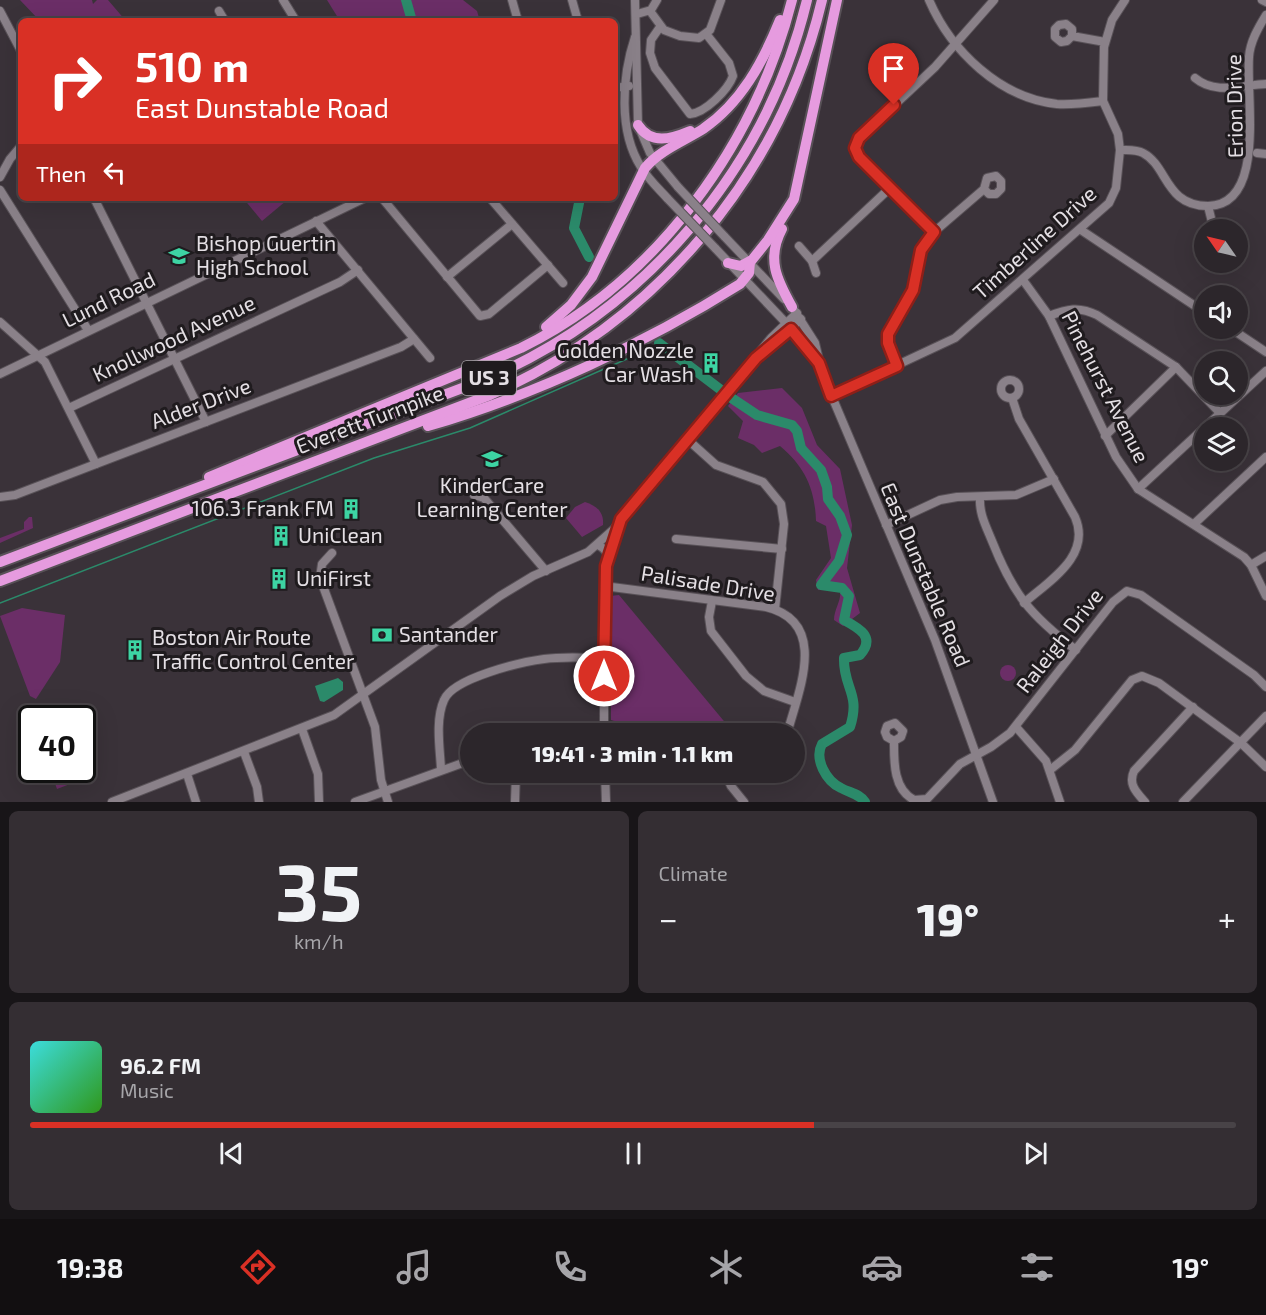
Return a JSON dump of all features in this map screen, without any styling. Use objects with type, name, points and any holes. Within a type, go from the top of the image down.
[{"type":"highway","points":[[484,364],[538,334],[577,297],[602,261],[643,171],[654,159],[706,126],[728,107],[757,68],[790,0]]},
{"type":"highway","points":[[5,561],[484,364],[542,337],[595,301],[638,265],[679,220],[718,169],[750,114],[774,58],[790,0]]},
{"type":"highway","name":"Everett Turnpike","points":[[5,561],[481,381],[534,356],[584,325],[660,262],[693,225],[729,178],[772,100],[791,54],[807,0]]},
{"type":"highway","name":"Everett Turnpike","points":[[0,581],[472,402],[526,378],[586,343],[648,294],[709,229],[759,156],[798,76],[822,0]]},
{"type":"highway","points":[[797,313],[777,279],[773,258],[777,240],[790,215],[794,199],[837,0]]},
{"type":"highway","points":[[638,124],[652,137],[668,138],[701,126],[728,107]]},
{"type":"highway","points":[[728,263],[739,266],[750,262],[774,231],[794,199]]},
{"type":"highway","points":[[353,447],[455,418],[521,394],[653,333],[744,280],[749,273],[750,262]]},
{"type":"street","points":[[283,0],[294,18]]},
{"type":"street","points":[[512,0],[517,18]]},
{"type":"street","points":[[572,0],[577,18]]},
{"type":"street","name":"East Dunstable Road","points":[[635,0],[638,124],[654,159],[797,313],[817,346],[819,363],[831,396],[935,640],[993,802]]},
{"type":"street","points":[[637,14],[650,11],[657,0]]},
{"type":"street","points":[[650,11],[660,27],[688,38],[707,34],[721,0]]},
{"type":"street","points":[[929,0],[957,43],[983,72],[1014,92],[1058,104],[1103,101]]},
{"type":"street","points":[[934,232],[859,157],[855,148],[857,141],[930,72],[994,0]]},
{"type":"street","name":"Timberline Drive","points":[[831,396],[950,341],[1081,230],[1112,199],[1116,188],[1120,150],[1118,134],[1103,101],[1105,42],[1112,20],[1125,0]]},
{"type":"street","points":[[0,10],[3,25],[18,47]]},
{"type":"street","points":[[219,11],[223,18]]},
{"type":"street","name":"Erion Drive","points":[[1208,206],[1230,200],[1249,181],[1257,153],[1250,51],[1266,15]]},
{"type":"street","points":[[660,27],[651,38],[652,61],[658,73],[690,114],[699,112],[723,92],[733,76],[729,63],[707,34]]},
{"type":"street","name":"East Dunstable Road","points":[[637,33],[626,91],[627,134],[643,171],[788,326],[819,363]]},
{"type":"street","points":[[1072,36],[1105,42]]},
{"type":"street","points":[[1195,78],[1211,88],[1266,84]]},
{"type":"street","points":[[618,89],[626,91]]},
{"type":"street","points":[[618,94],[637,89]]},
{"type":"street","points":[[0,177],[18,150]]},
{"type":"street","points":[[1120,150],[1145,154],[1179,196],[1208,206],[1211,219]]},
{"type":"street","points":[[1257,153],[1266,154]]},
{"type":"street","points":[[813,261],[890,188]]},
{"type":"street","points":[[897,366],[888,343],[888,334],[913,290],[921,250],[934,232],[984,189]]},
{"type":"street","points":[[0,190],[88,330]]},
{"type":"street","points":[[95,201],[206,422]]},
{"type":"street","name":"Lund Road","points":[[0,374],[316,221],[350,201]]},
{"type":"street","points":[[384,201],[475,312],[485,316],[548,265]]},
{"type":"street","points":[[493,201],[563,283]]},
{"type":"street","points":[[316,221],[430,358]]},
{"type":"street","points":[[447,277],[512,224]]},
{"type":"street","points":[[1081,230],[1194,305]]},
{"type":"street","points":[[799,246],[813,261],[816,273]]},
{"type":"street","name":"Knollwood Avenue","points":[[69,408],[340,282],[358,270]]},
{"type":"street","name":"Pinehurst Avenue","points":[[1023,280],[1048,316],[1105,436],[1138,489],[1194,524],[1251,565],[1266,596]]},
{"type":"street","points":[[1048,316],[1067,309],[1090,312],[1176,367],[1220,412]]},
{"type":"street","points":[[112,802],[129,799],[334,715],[485,607],[546,571],[598,545],[764,349],[775,344],[797,313]]},
{"type":"street","points":[[0,322],[45,362],[96,464]]},
{"type":"street","name":"Alder Drive","points":[[0,497],[15,495],[401,347],[414,339]]},
{"type":"street","points":[[1246,339],[1266,352]]},
{"type":"street","points":[[1105,436],[1176,367]]},
{"type":"street","points":[[1138,489],[1266,371]]},
{"type":"street","points":[[1012,398],[1019,419],[1078,524],[1079,545],[1064,568],[1024,603]]},
{"type":"street","points":[[687,439],[716,465],[758,479],[772,492],[784,514],[775,609]]},
{"type":"street","points":[[1194,524],[1266,457]]},
{"type":"street","points":[[886,525],[940,500],[957,497],[1016,495],[1054,478]]},
{"type":"street","points":[[474,495],[484,498],[546,571]]},
{"type":"street","points":[[980,497],[980,512],[1012,587],[1041,622],[1076,650]]},
{"type":"street","points":[[604,723],[604,586],[607,563],[621,519]]},
{"type":"street","points":[[676,539],[782,549]]},
{"type":"street","points":[[598,545],[607,563]]},
{"type":"street","points":[[332,553],[322,564],[320,578],[364,694],[377,736],[387,802]]},
{"type":"street","points":[[1251,565],[1266,556]]},
{"type":"street","name":"Palisade Drive","points":[[604,586],[775,609],[792,621],[804,638],[805,661],[790,723]]},
{"type":"street","name":"Raleigh Drive","points":[[894,741],[895,765],[900,785],[906,796],[918,801],[931,796],[960,764],[998,743],[1016,726],[1116,598],[1124,592],[1135,591],[1254,675],[1266,687]]},
{"type":"street","points":[[712,601],[709,617],[711,630],[746,676],[765,691],[795,702]]},
{"type":"street","points":[[441,769],[442,707],[445,697],[454,687],[477,677],[537,660],[604,658]]},
{"type":"street","points":[[1050,770],[1070,756],[1127,685],[1136,678],[1147,677],[1155,680],[1241,743],[1266,767]]},
{"type":"street","points":[[1145,802],[1133,789],[1131,776],[1193,708]]},
{"type":"street","points":[[1183,802],[1266,716]]},
{"type":"street","points":[[1016,726],[1042,754],[1050,770],[1060,802]]},
{"type":"street","points":[[302,729],[318,774],[319,802]]},
{"type":"street","points":[[244,752],[259,802]]},
{"type":"street","points":[[355,802],[460,763]]},
{"type":"street","points":[[187,774],[196,802]]},
{"type":"street","points":[[515,802],[516,783]]},
{"type":"street","points":[[605,783],[606,802]]},
{"type":"street","points":[[730,783],[744,802]]},
{"type":"shaded area","points":[[20,0],[92,0],[93,4],[97,0],[108,0],[123,18],[37,18]]},
{"type":"shaded area","points":[[327,0],[463,0],[477,11],[479,18],[338,18]]},
{"type":"shaded area","points":[[245,201],[286,201],[262,221]]},
{"type":"shaded area","points":[[782,388],[802,408],[817,445],[840,469],[852,525],[847,568],[860,613],[843,626],[834,620],[840,590],[818,590],[816,580],[831,558],[826,526],[816,521],[811,489],[807,479],[796,462],[780,446],[762,453],[754,445],[738,438],[743,421],[728,406],[738,393]]},
{"type":"shaded area","points":[[585,502],[599,510],[603,525],[582,537],[566,518],[575,507]]},
{"type":"shaded area","points":[[32,517],[33,528],[0,543],[0,538],[24,529],[24,522]]},
{"type":"shaded area","points":[[619,595],[726,723],[621,723],[611,720],[610,596]]},
{"type":"shaded area","points":[[22,608],[65,615],[60,662],[36,699],[30,696],[0,616]]},
{"type":"shaded area","points":[[1008,665],[1014,667],[1016,673],[1014,679],[1008,681],[1002,679],[1000,673],[1002,667]]},
{"type":"shaded area","points":[[338,678],[343,682],[343,690],[324,702],[320,701],[315,686]]},
{"type":"shaded area","points":[[55,783],[73,783],[57,789]]},
{"type":"waterway","points":[[406,0],[411,18]]},
{"type":"waterway","points":[[579,201],[574,228],[589,257]]},
{"type":"waterway","points":[[659,343],[721,390]]},
{"type":"waterway","points":[[0,603],[374,458],[470,428],[645,351],[661,347]]},
{"type":"waterway","points":[[730,397],[757,415],[792,425],[797,431],[801,448],[821,470],[827,487],[828,499],[840,516],[847,535],[839,561],[821,585],[842,588],[849,596],[844,620],[864,634],[866,643],[860,655],[844,658],[844,668],[854,706],[850,727],[822,744],[819,756],[826,775],[836,785],[865,802]]},
{"type":"place","name":"Bishop Guertin High School","points":[[179,256]]},
{"type":"place","name":"Golden Nozzle Car Wash","points":[[711,363]]},
{"type":"place","name":"KinderCare Learning Center","points":[[492,459]]},
{"type":"place","name":"106.3 Frank FM","points":[[351,509]]},
{"type":"place","name":"UniClean","points":[[281,536]]},
{"type":"place","name":"UniFirst","points":[[279,579]]},
{"type":"place","name":"Santander","points":[[382,635]]},
{"type":"place","name":"Boston Air Route Traffic Control Center","points":[[135,650]]},
{"type":"route","points":[[604,676],[606,566],[621,519],[764,349],[775,344],[791,329],[810,355],[819,363],[831,396],[897,366],[888,343],[888,334],[913,290],[918,278],[921,250],[934,232],[855,151],[859,138],[894,105]]}]
